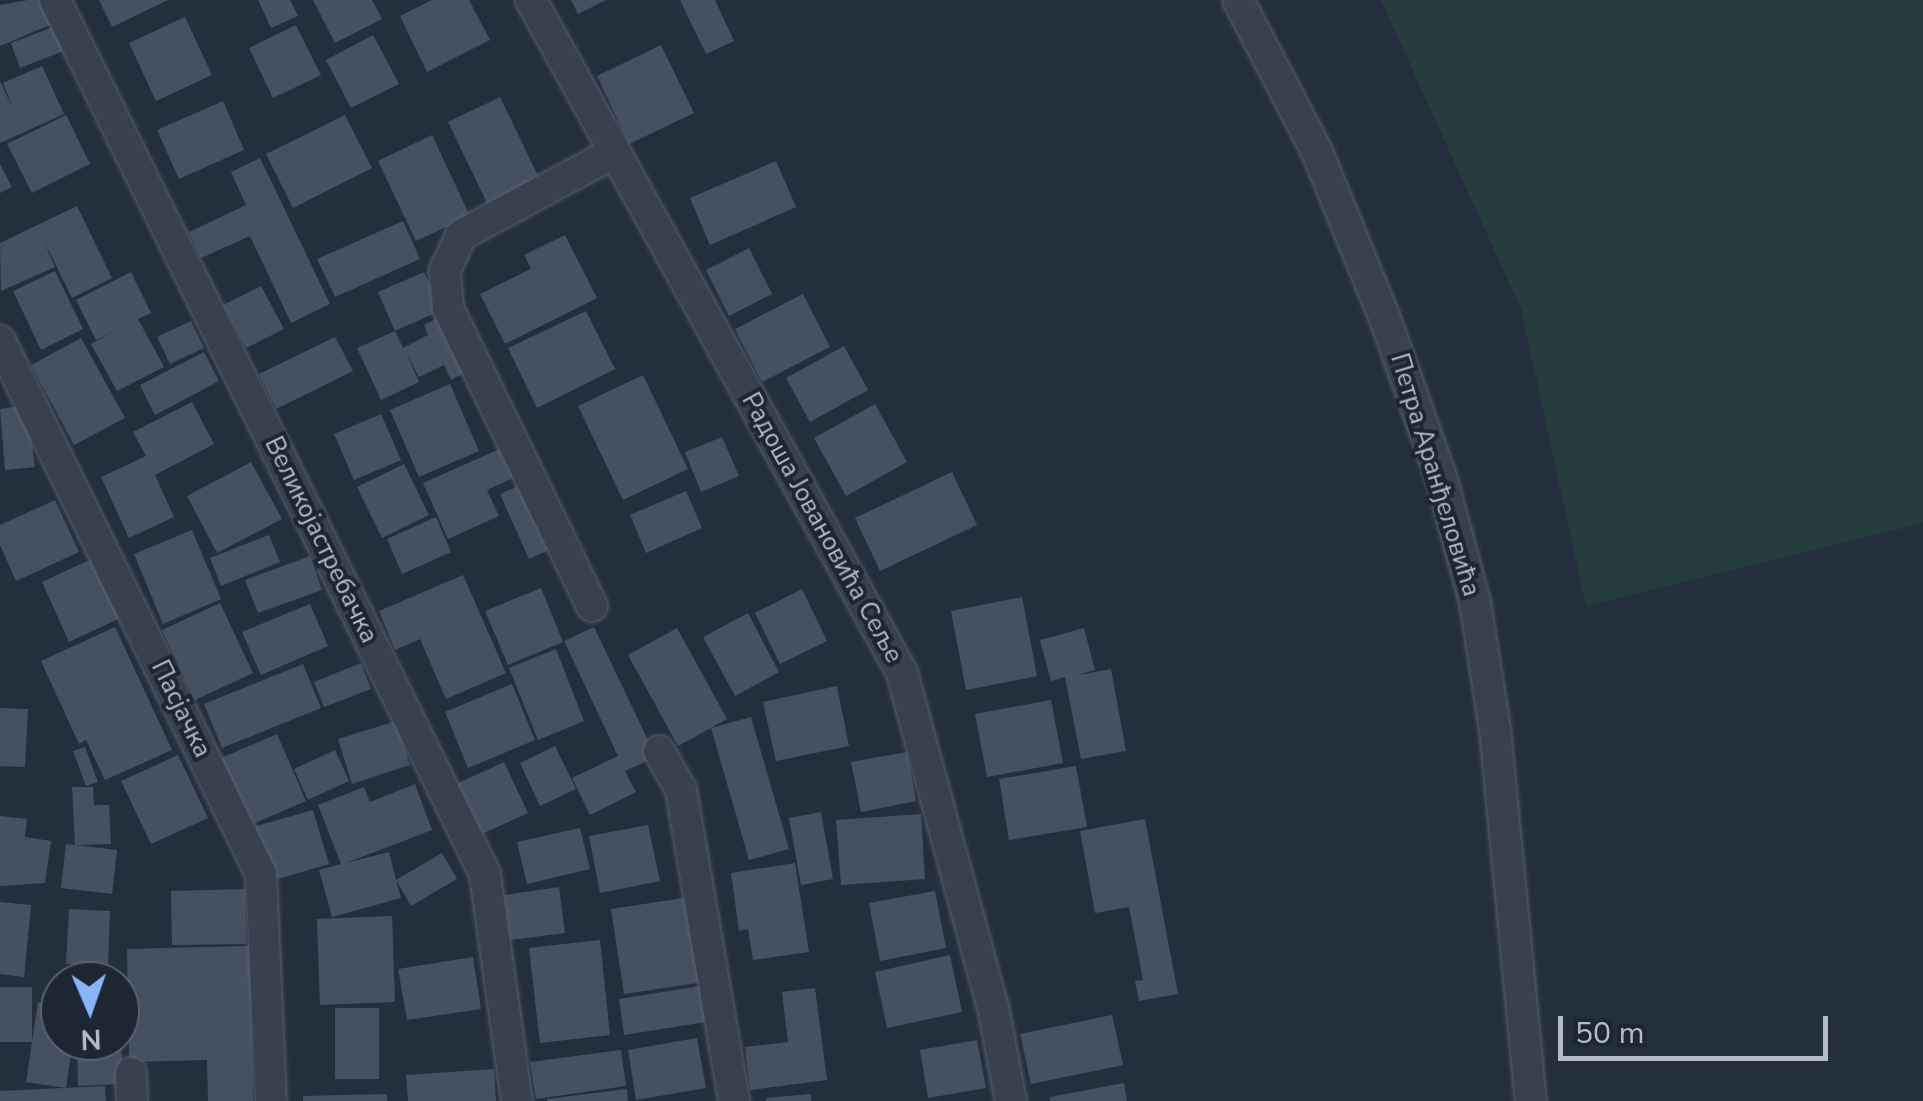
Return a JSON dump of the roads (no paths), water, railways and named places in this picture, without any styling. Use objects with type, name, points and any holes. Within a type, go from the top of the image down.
[{"type":"street","name":"Великојастребачка","points":[[55,0],[486,874],[517,1101]]},
{"type":"street","name":"Радоша Јовановића Сеље","points":[[530,0],[902,674],[978,950],[1011,1101]]},
{"type":"street","name":"Петра Аранђеловића","points":[[1238,0],[1318,152],[1384,316],[1465,566],[1495,729],[1531,1101]]},
{"type":"street","points":[[592,606],[448,308],[446,270],[461,236],[614,154]]},
{"type":"street","name":"Пасјачка","points":[[4,359],[261,874],[271,1101]]},
{"type":"street","points":[[659,751],[681,790],[734,1101]]}]
